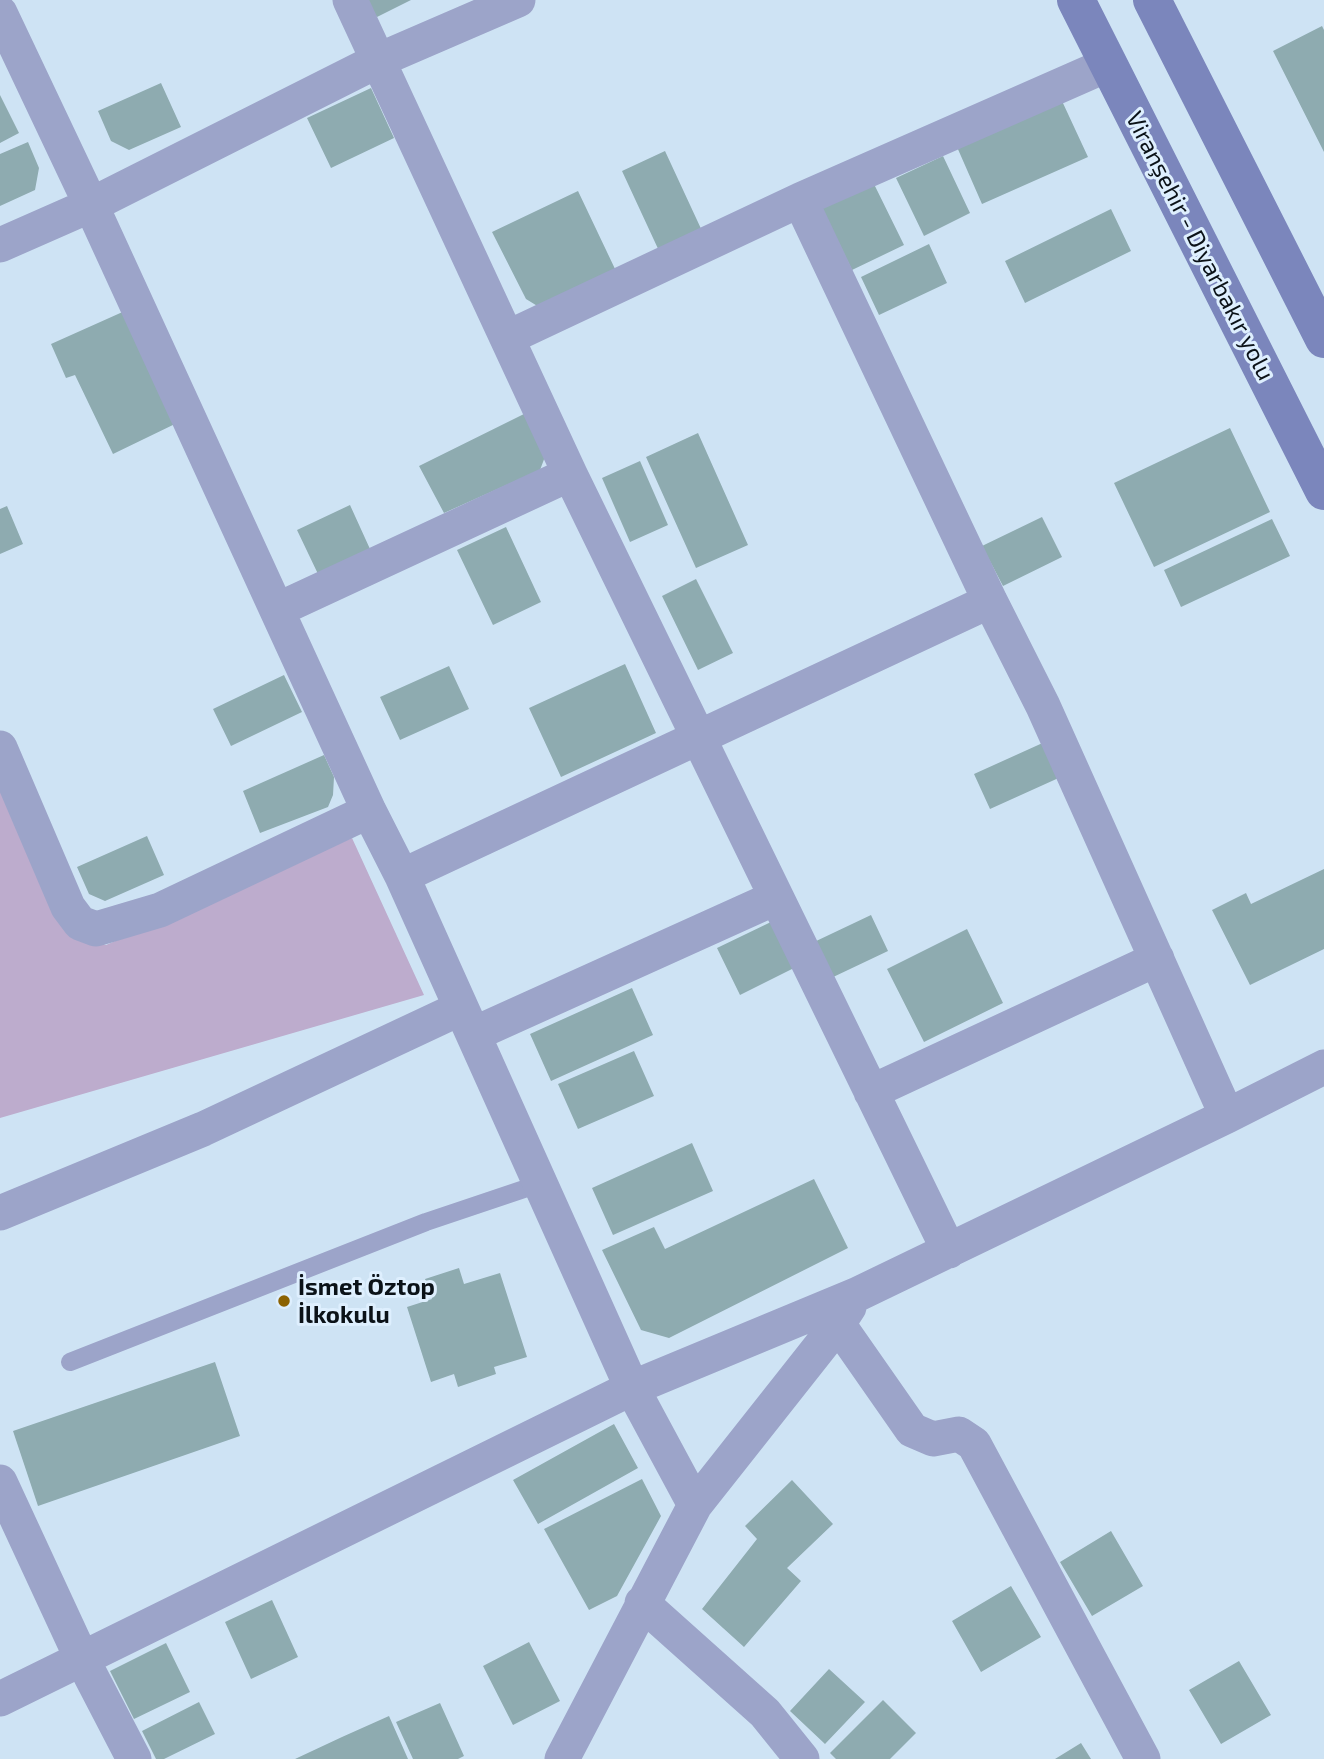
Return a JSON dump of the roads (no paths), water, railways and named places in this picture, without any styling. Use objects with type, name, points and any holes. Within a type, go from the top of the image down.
[{"type":"main road","name":"Viranşehir - Diyarbakır yolu","points":[[1076,0],[1324,491]]},
{"type":"main road","points":[[1152,0],[1324,339]]},
{"type":"street","points":[[350,0],[509,337],[570,474],[948,1251]]},
{"type":"street","points":[[0,245],[91,205],[379,60],[518,0]]},
{"type":"street","points":[[0,13],[369,811],[402,876],[632,1388],[695,1505]]},
{"type":"street","points":[[509,337],[800,200],[1109,64]]},
{"type":"street","points":[[800,200],[990,601],[1043,706],[1227,1116]]},
{"type":"street","points":[[277,610],[570,474]]},
{"type":"street","points":[[402,876],[990,601]]},
{"type":"street","points":[[0,748],[68,908],[80,923],[96,929],[160,910],[369,811]]},
{"type":"street","points":[[0,1213],[775,898]]},
{"type":"street","points":[[871,1092],[1157,959]]},
{"type":"street","points":[[0,1699],[632,1388],[856,1296],[1324,1067]]},
{"type":"street","points":[[557,1756],[695,1505],[838,1324],[856,1296]]},
{"type":"street","points":[[838,1324],[912,1430],[933,1439],[959,1434],[974,1444],[1143,1759]]},
{"type":"street","points":[[0,1482],[81,1657],[134,1759]]},
{"type":"street","points":[[642,1603],[765,1713],[802,1759]]},
{"type":"lane","points":[[70,1362],[426,1222],[539,1184]]},
{"type":"place","name":"İsmet Öztop İlkokulu","points":[[284,1301]]}]
